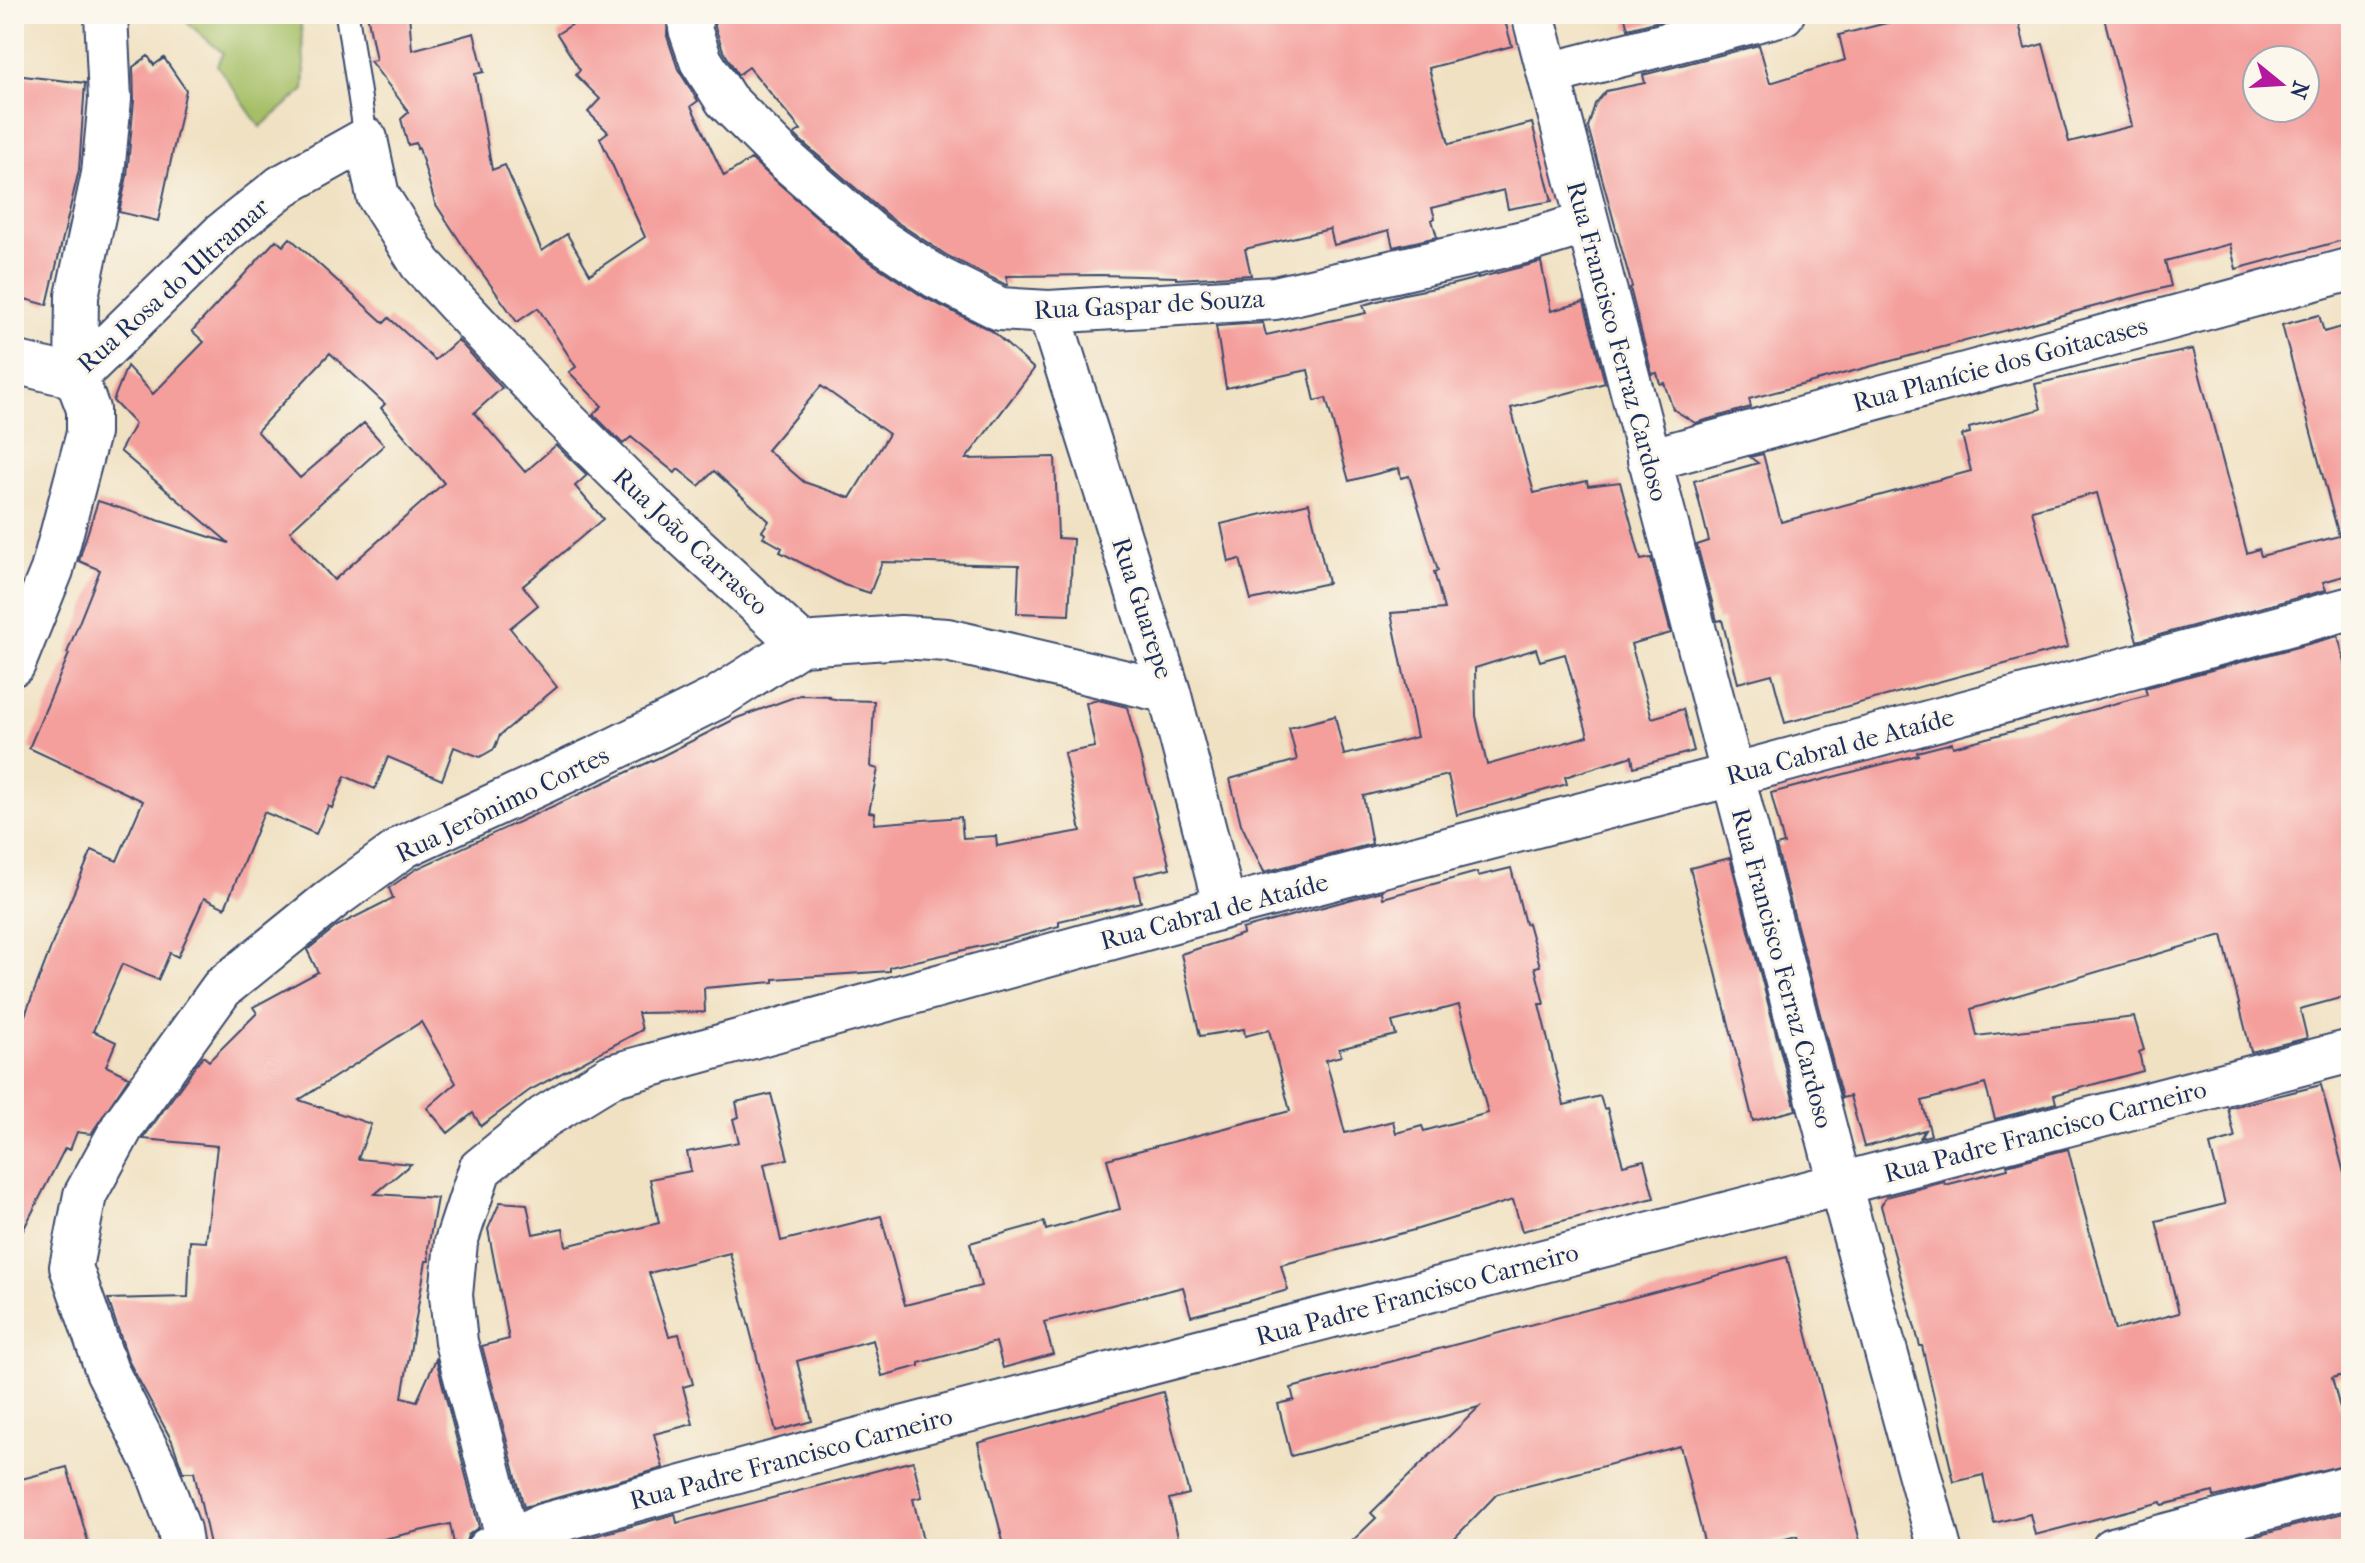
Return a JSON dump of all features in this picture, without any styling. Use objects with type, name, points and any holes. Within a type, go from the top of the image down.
[{"type":"street","points":[[14,664],[52,570],[88,433],[88,409],[76,377],[77,296],[103,174],[109,114],[106,14]]},
{"type":"street","name":"Rua Gaspar de Souza","points":[[692,14],[690,29],[701,61],[726,100],[784,158],[874,236],[936,277],[1000,309],[1049,312],[1275,298],[1528,241],[1587,223]]},
{"type":"street","name":"Rua Francisco Ferraz Cardoso","points":[[1533,14],[1840,1184],[1940,1549]]},
{"type":"street","points":[[1549,74],[1783,14]]},
{"type":"street","name":"Rua Rosa do Ultramar","points":[[14,362],[76,377],[222,234],[282,186],[366,139]]},
{"type":"street","name":"Rua João Carrasco","points":[[366,139],[378,196],[421,264],[564,419],[653,507],[801,644]]},
{"type":"street","name":"Rua Planície dos Goitacases","points":[[1649,460],[2351,269]]},
{"type":"street","name":"Rua Guarepe","points":[[1049,312],[1169,692],[1225,907]]},
{"type":"street","name":"Rua Cabral de Ataíde","points":[[502,1545],[456,1342],[451,1295],[456,1242],[480,1169],[544,1117],[611,1076],[1225,907],[1732,775],[2351,608]]},
{"type":"street","points":[[801,644],[901,637],[947,640],[1169,692]]},
{"type":"street","name":"Rua Jerônimo Cortes","points":[[182,1549],[179,1530],[155,1465],[107,1371],[71,1267],[85,1195],[124,1124],[222,988],[332,899],[405,846],[598,757],[704,704],[801,644]]},
{"type":"street","name":"Rua Padre Francisco Carneiro","points":[[502,1545],[543,1525],[852,1441],[2351,1051]]},
{"type":"street","points":[[2113,1549],[2351,1486]]},
{"type":"lane","points":[[347,14],[366,139]]},
{"type":"green space","points":[[177,14],[300,14],[304,90],[260,127],[217,65],[223,53]]},
{"type":"building","points":[[367,14],[409,14],[412,50],[474,33],[484,72],[475,74],[492,170],[505,165],[542,251],[567,234],[590,274],[645,237],[600,138],[608,132],[588,112],[600,99],[576,75],[580,70],[557,34],[589,14],[668,14],[667,36],[678,69],[698,101],[691,106],[724,176],[751,159],[861,256],[925,298],[992,331],[1034,369],[966,459],[1055,457],[1058,538],[1073,539],[1069,615],[1017,613],[1019,565],[882,562],[870,593],[844,585],[780,552],[782,548],[763,537],[765,534],[762,531],[769,521],[714,471],[699,486],[678,469],[675,473],[631,437],[623,444],[593,414],[602,406],[569,372],[576,367],[538,308],[517,322],[435,203],[419,148],[416,143],[408,145],[401,119],[409,112],[370,61],[376,60]],"holes":[[[821,386],[889,434],[850,498],[804,482],[767,450]]]},
{"type":"building","points":[[715,14],[1503,14],[1512,46],[1429,68],[1449,144],[1532,123],[1552,201],[1508,209],[1504,190],[1432,208],[1437,237],[1393,247],[1389,230],[1334,245],[1330,229],[1245,249],[1251,275],[1176,279],[1101,275],[1006,276],[1006,285],[948,256],[889,217],[800,140],[794,134],[801,130],[749,67],[738,75],[723,50],[715,27]]},
{"type":"building","points":[[1624,14],[1686,14],[1628,29]]},
{"type":"building","points":[[1922,14],[2017,14],[2025,49],[2043,44],[2069,142],[2132,126],[2103,14],[2351,14],[2351,238],[2236,269],[2230,244],[2165,261],[2171,286],[1749,399],[1751,407],[1695,423],[1673,409],[1664,383],[1660,384],[1657,373],[1652,374],[1632,287],[1588,127],[1595,104],[1606,91],[1645,83],[1643,75],[1759,45],[1770,83],[1845,60],[1839,35]]},
{"type":"building","points":[[148,56],[154,65],[164,58],[186,90],[158,221],[119,212],[127,176],[134,101],[133,67]]},
{"type":"building","points":[[14,75],[85,83],[79,170],[47,305],[14,296],[14,233],[24,187],[14,185]]},
{"type":"building","points":[[290,238],[384,323],[389,318],[435,360],[458,340],[502,388],[474,413],[525,472],[556,445],[587,475],[575,486],[603,519],[523,586],[538,605],[510,628],[557,687],[500,735],[494,749],[480,757],[454,747],[442,780],[388,757],[375,789],[345,776],[332,808],[328,806],[316,834],[264,812],[225,908],[204,898],[178,957],[170,953],[158,980],[122,964],[93,1031],[116,1042],[106,1066],[129,1077],[91,1134],[77,1132],[70,1150],[65,1148],[14,1248],[14,1044],[92,850],[117,861],[143,801],[29,748],[100,570],[79,561],[82,550],[98,501],[229,543],[120,451],[135,424],[113,401],[127,366],[153,394],[204,342],[192,331],[276,240],[283,246]],"holes":[[[330,353],[385,404],[381,408],[444,483],[334,580],[290,531],[384,445],[364,423],[300,478],[257,431]]]},
{"type":"building","points":[[1541,262],[1551,311],[1584,302],[1605,383],[1511,408],[1534,493],[1587,481],[1588,486],[1620,482],[1641,560],[1651,558],[1671,633],[1631,644],[1652,718],[1683,709],[1694,751],[1634,767],[1632,756],[1565,777],[1567,784],[1457,815],[1448,775],[1363,796],[1372,844],[1264,872],[1241,824],[1230,779],[1297,760],[1289,728],[1335,716],[1344,755],[1417,737],[1391,613],[1444,609],[1434,572],[1438,571],[1409,476],[1401,478],[1399,468],[1349,481],[1326,398],[1315,401],[1308,370],[1226,388],[1216,326],[1263,323],[1266,335],[1366,313],[1363,305]],"holes":[[[1536,649],[1540,661],[1565,654],[1588,736],[1487,765],[1476,716],[1475,668]]]},
{"type":"building","points":[[2319,315],[2324,332],[2351,324],[2351,574],[2323,582],[2326,590],[2137,641],[2097,493],[2032,510],[2068,647],[1785,723],[1772,674],[1738,683],[1722,620],[1717,621],[1697,545],[1709,541],[1694,481],[1758,463],[1750,457],[1763,454],[1781,522],[1971,471],[1962,435],[1970,433],[1969,428],[2041,409],[2035,384],[2193,349],[2247,553],[2259,549],[2261,556],[2339,536],[2282,325]]},
{"type":"building","points":[[1309,503],[1328,583],[1251,600],[1240,559],[1229,562],[1221,524]]},
{"type":"building","points":[[2338,636],[2351,685],[2351,995],[2300,1009],[2307,1038],[2251,1052],[2222,935],[1971,1009],[1977,1036],[2134,1017],[2144,1050],[2139,1052],[2143,1071],[2054,1095],[2056,1103],[1995,1119],[1985,1084],[1922,1101],[1931,1135],[1920,1138],[1925,1130],[1864,1147],[1850,1096],[1842,1098],[1776,846],[1784,844],[1771,793],[1918,755],[1917,752],[1952,743],[1953,747],[2147,695],[2145,688]]},
{"type":"building","points":[[800,695],[874,701],[871,767],[878,769],[869,812],[875,813],[874,824],[961,817],[963,838],[996,836],[997,846],[1081,831],[1064,753],[1095,747],[1086,703],[1098,700],[1127,707],[1170,868],[1135,876],[1141,902],[1059,921],[1059,926],[1003,941],[890,967],[890,971],[774,979],[774,982],[704,988],[705,1012],[638,1013],[642,1030],[530,1090],[481,1126],[473,1113],[448,1133],[427,1108],[456,1083],[421,1022],[299,1100],[371,1124],[358,1159],[411,1164],[375,1194],[437,1198],[428,1248],[429,1261],[426,1261],[402,1397],[417,1401],[436,1359],[479,1527],[468,1535],[464,1549],[455,1549],[450,1524],[340,1549],[211,1549],[194,1472],[183,1472],[172,1441],[129,1362],[108,1299],[188,1297],[190,1241],[206,1242],[217,1146],[144,1137],[203,1056],[209,1061],[257,1013],[253,1007],[318,972],[307,950],[337,926],[393,898],[389,888],[416,869],[658,758],[737,718]]},
{"type":"building","points":[[1730,858],[1796,1110],[1753,1121],[1690,868]]},
{"type":"building","points":[[1511,868],[1525,924],[1528,923],[1540,966],[1535,967],[1544,1004],[1539,1004],[1564,1105],[1600,1096],[1604,1109],[1607,1108],[1623,1165],[1644,1160],[1654,1198],[1522,1231],[1513,1200],[1281,1265],[1288,1290],[1245,1302],[1191,1316],[1183,1287],[1044,1322],[1053,1354],[1003,1368],[996,1342],[882,1376],[873,1340],[797,1361],[812,1421],[776,1431],[730,1253],[649,1273],[669,1336],[679,1334],[693,1384],[683,1387],[693,1424],[654,1434],[663,1468],[524,1507],[482,1346],[509,1339],[488,1229],[500,1202],[527,1204],[533,1234],[563,1228],[566,1246],[659,1223],[650,1179],[691,1171],[687,1152],[739,1142],[733,1119],[739,1117],[736,1102],[771,1094],[788,1159],[764,1164],[781,1241],[881,1216],[905,1305],[981,1286],[970,1243],[1044,1222],[1046,1230],[1120,1209],[1107,1159],[1290,1111],[1269,1030],[1245,1036],[1244,1029],[1200,1036],[1181,954],[1243,934],[1242,929],[1382,891],[1383,898],[1477,872],[1478,876]],"holes":[[[1459,1005],[1488,1113],[1424,1131],[1422,1126],[1396,1133],[1393,1121],[1345,1133],[1326,1060],[1341,1056],[1339,1049],[1396,1035],[1392,1022]]]},
{"type":"building","points":[[2321,1085],[2351,1200],[2351,1373],[2332,1378],[2351,1450],[2351,1463],[2214,1497],[2213,1492],[2162,1505],[2161,1502],[2035,1535],[2030,1514],[1994,1523],[1983,1475],[1954,1482],[1922,1346],[1881,1206],[1886,1197],[2008,1169],[2007,1165],[2068,1149],[2115,1330],[2179,1313],[2156,1221],[2225,1204],[2210,1145],[2235,1138],[2228,1108]]},
{"type":"building","points":[[1787,1257],[1862,1549],[1801,1549],[1797,1536],[1746,1549],[1706,1549],[1680,1446],[1497,1494],[1444,1549],[1344,1549],[1376,1518],[1371,1513],[1479,1407],[1291,1456],[1278,1404],[1294,1400],[1291,1388]]},
{"type":"building","points":[[1163,1392],[1189,1494],[1169,1499],[1181,1549],[1005,1549],[978,1443]]},
{"type":"building","points":[[913,1461],[922,1497],[913,1499],[925,1549],[548,1549],[675,1514],[677,1523]]},
{"type":"building","points":[[67,1467],[90,1549],[18,1549],[14,1534],[14,1481]]},
{"type":"building","points":[[2351,1511],[2351,1549],[2228,1549],[2226,1544]]}]
